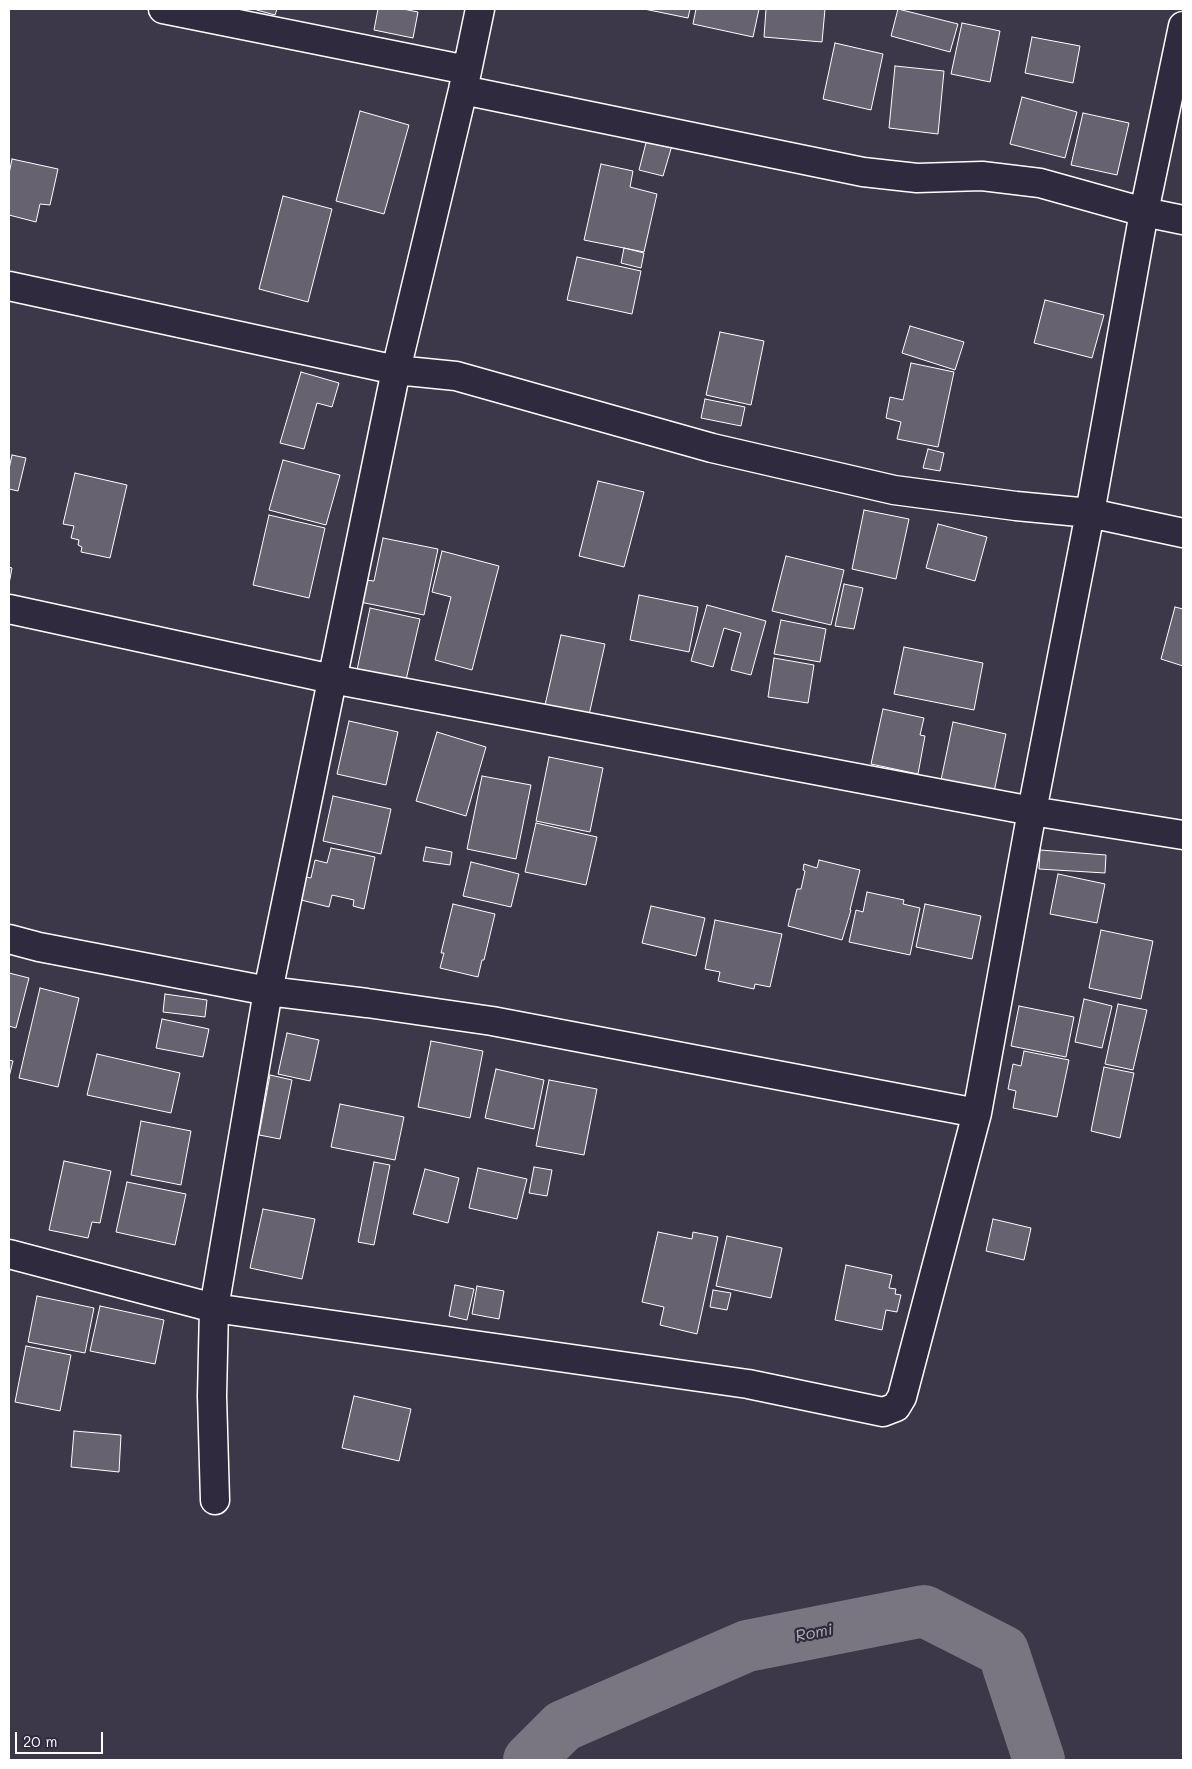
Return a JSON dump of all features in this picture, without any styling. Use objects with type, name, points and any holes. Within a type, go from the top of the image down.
[{"type":"street","points":[[163,9],[863,172],[917,178],[982,176],[1040,183],[1144,212],[1183,220]]},
{"type":"street","points":[[215,1500],[212,1396],[214,1308],[268,991],[396,370],[480,9]]},
{"type":"street","points":[[9,1254],[214,1308],[748,1384],[883,1412],[896,1407],[902,1397],[977,1113],[1032,811],[1090,513],[1144,212],[1183,26]]},
{"type":"street","points":[[9,286],[396,370],[456,376],[712,448],[894,490],[1016,506],[1090,513],[1183,533]]},
{"type":"street","points":[[9,609],[332,679],[1032,811],[1183,835]]},
{"type":"street","points":[[9,939],[268,991],[492,1021],[977,1113]]},
{"type":"building","points":[[253,9],[277,9],[275,15]]},
{"type":"building","points":[[378,9],[403,9],[418,12],[413,38],[374,30]]},
{"type":"building","points":[[644,9],[690,9],[688,18]]},
{"type":"building","points":[[696,9],[759,9],[753,37],[693,24]]},
{"type":"building","points":[[766,9],[825,9],[822,42],[764,37]]},
{"type":"building","points":[[898,9],[958,24],[950,52],[891,36]]},
{"type":"building","points":[[962,23],[1000,31],[990,82],[951,74]]},
{"type":"building","points":[[1032,37],[1080,46],[1073,83],[1025,73]]},
{"type":"building","points":[[835,43],[883,54],[871,110],[823,99]]},
{"type":"building","points":[[895,66],[944,71],[938,134],[889,128]]},
{"type":"building","points":[[1022,97],[1077,112],[1065,158],[1010,144]]},
{"type":"building","points":[[360,111],[409,125],[384,214],[336,201]]},
{"type":"building","points":[[1083,113],[1129,123],[1117,175],[1071,165]]},
{"type":"building","points":[[648,135],[673,142],[663,176],[639,170]]},
{"type":"building","points":[[12,159],[58,169],[50,205],[40,204],[36,222],[9,215],[9,174]]},
{"type":"building","points":[[601,164],[633,171],[630,187],[657,194],[644,252],[584,240]]},
{"type":"building","points":[[283,196],[332,209],[308,302],[259,289]]},
{"type":"building","points":[[624,248],[644,253],[641,268],[621,263]]},
{"type":"building","points":[[577,257],[641,271],[632,314],[567,300]]},
{"type":"building","points":[[1045,300],[1104,315],[1092,358],[1034,343]]},
{"type":"building","points":[[910,326],[964,342],[955,370],[902,353]]},
{"type":"building","points":[[720,332],[764,341],[751,405],[706,395]]},
{"type":"building","points":[[911,363],[954,372],[938,447],[897,439],[901,422],[886,418],[890,397],[903,400]]},
{"type":"building","points":[[301,372],[339,383],[332,407],[317,403],[304,449],[280,443]]},
{"type":"building","points":[[705,399],[745,407],[741,426],[701,418]]},
{"type":"building","points":[[928,449],[944,453],[940,471],[923,468]]},
{"type":"building","points":[[12,455],[26,458],[18,491],[9,489],[9,469]]},
{"type":"building","points":[[283,460],[340,475],[326,525],[269,510]]},
{"type":"building","points":[[75,473],[127,485],[110,558],[81,552],[82,547],[78,545],[79,540],[71,538],[74,526],[63,524]]},
{"type":"building","points":[[598,481],[644,492],[624,567],[579,556]]},
{"type":"building","points":[[864,510],[909,519],[896,579],[852,569]]},
{"type":"building","points":[[269,515],[325,528],[309,598],[253,585]]},
{"type":"building","points":[[938,524],[987,537],[975,581],[926,568]]},
{"type":"building","points":[[383,538],[438,549],[424,615],[360,602],[365,580],[374,581]]},
{"type":"building","points":[[442,551],[499,566],[472,670],[435,660],[451,597],[432,592]]},
{"type":"building","points":[[786,556],[844,570],[831,625],[772,611]]},
{"type":"building","points":[[9,567],[12,568],[9,584]]},
{"type":"building","points":[[844,584],[863,588],[854,629],[835,626]]},
{"type":"building","points":[[639,595],[698,607],[689,652],[630,640]]},
{"type":"building","points":[[707,605],[766,621],[751,675],[731,670],[741,633],[724,628],[713,667],[691,661]]},
{"type":"building","points":[[1175,607],[1183,609],[1183,666],[1161,659]]},
{"type":"building","points":[[370,608],[420,619],[406,680],[357,670]]},
{"type":"building","points":[[781,620],[826,629],[820,662],[774,654]]},
{"type":"building","points":[[561,635],[605,644],[589,715],[545,705]]},
{"type":"building","points":[[904,647],[983,663],[974,710],[894,694]]},
{"type":"building","points":[[774,658],[814,665],[808,703],[768,697]]},
{"type":"building","points":[[883,709],[924,718],[920,735],[925,736],[918,774],[871,764]]},
{"type":"building","points":[[349,721],[398,732],[386,785],[337,774]]},
{"type":"building","points":[[953,722],[1006,734],[993,797],[940,785]]},
{"type":"building","points":[[437,732],[486,747],[466,816],[416,801]]},
{"type":"building","points":[[549,757],[603,768],[590,832],[536,821]]},
{"type":"building","points":[[482,776],[531,785],[516,859],[467,849]]},
{"type":"building","points":[[333,796],[391,809],[381,854],[323,841]]},
{"type":"building","points":[[536,823],[597,837],[586,885],[525,872]]},
{"type":"building","points":[[426,847],[452,852],[450,865],[423,861]]},
{"type":"building","points":[[331,848],[375,857],[364,909],[353,906],[354,900],[332,895],[329,907],[301,900],[306,877],[311,878],[315,860],[327,863]]},
{"type":"building","points":[[1040,850],[1106,855],[1105,873],[1039,869]]},
{"type":"building","points":[[819,860],[860,870],[842,940],[788,926],[797,889],[801,889],[805,871],[803,870],[804,864],[817,868]]},
{"type":"building","points":[[471,862],[519,874],[511,907],[463,896]]},
{"type":"building","points":[[1058,874],[1105,884],[1097,923],[1050,914]]},
{"type":"building","points":[[867,892],[904,900],[903,904],[920,908],[910,955],[849,942],[856,910],[863,912]]},
{"type":"building","points":[[453,904],[495,914],[478,977],[440,968],[444,953],[441,953]]},
{"type":"building","points":[[925,904],[981,916],[972,959],[916,947]]},
{"type":"building","points":[[651,906],[705,918],[696,956],[642,943]]},
{"type":"building","points":[[715,920],[782,934],[770,987],[755,984],[754,989],[718,981],[720,972],[705,969]]},
{"type":"building","points":[[1101,930],[1153,941],[1141,999],[1089,988]]},
{"type":"building","points":[[9,973],[29,978],[16,1028],[9,1026]]},
{"type":"building","points":[[40,988],[79,998],[58,1087],[19,1078]]},
{"type":"building","points":[[165,994],[207,1000],[205,1017],[163,1012]]},
{"type":"building","points":[[1084,999],[1112,1006],[1102,1048],[1075,1042]]},
{"type":"building","points":[[1118,1004],[1147,1010],[1133,1070],[1105,1064]]},
{"type":"building","points":[[1019,1006],[1074,1017],[1066,1057],[1011,1046]]},
{"type":"building","points":[[162,1019],[209,1029],[203,1057],[156,1048]]},
{"type":"building","points":[[287,1033],[319,1040],[310,1081],[278,1074]]},
{"type":"building","points":[[431,1041],[483,1051],[470,1118],[418,1107]]},
{"type":"building","points":[[1024,1051],[1069,1060],[1057,1117],[1013,1108],[1016,1091],[1008,1089],[1013,1064],[1021,1066]]},
{"type":"building","points":[[97,1054],[180,1073],[171,1113],[87,1095]]},
{"type":"building","points":[[9,1060],[13,1061],[9,1077]]},
{"type":"building","points":[[1104,1067],[1134,1073],[1120,1138],[1091,1131]]},
{"type":"building","points":[[496,1069],[544,1080],[534,1129],[485,1118]]},
{"type":"building","points":[[270,1075],[292,1080],[280,1139],[259,1135]]},
{"type":"building","points":[[549,1080],[597,1089],[584,1155],[536,1146]]},
{"type":"building","points":[[340,1104],[404,1117],[395,1160],[331,1147]]},
{"type":"building","points":[[141,1121],[191,1131],[181,1185],[131,1175]]},
{"type":"building","points":[[64,1161],[111,1171],[100,1223],[92,1222],[88,1238],[49,1230]]},
{"type":"building","points":[[374,1162],[390,1165],[374,1245],[358,1242]]},
{"type":"building","points":[[534,1167],[552,1170],[547,1196],[529,1193]]},
{"type":"building","points":[[478,1168],[527,1179],[517,1219],[469,1208]]},
{"type":"building","points":[[425,1169],[459,1178],[448,1223],[413,1214]]},
{"type":"building","points":[[127,1182],[186,1194],[175,1245],[116,1232]]},
{"type":"building","points":[[263,1209],[315,1219],[302,1279],[250,1268]]},
{"type":"building","points":[[993,1219],[1031,1228],[1024,1260],[986,1251]]},
{"type":"building","points":[[658,1232],[692,1239],[693,1232],[718,1237],[697,1334],[660,1325],[664,1307],[642,1302]]},
{"type":"building","points":[[727,1236],[782,1248],[771,1298],[716,1286]]},
{"type":"building","points":[[846,1265],[892,1275],[889,1288],[896,1289],[895,1294],[901,1295],[897,1312],[886,1310],[882,1330],[835,1320]]},
{"type":"building","points":[[455,1285],[474,1289],[467,1320],[449,1316]]},
{"type":"building","points":[[477,1286],[504,1291],[499,1319],[472,1314]]},
{"type":"building","points":[[713,1290],[731,1293],[727,1310],[710,1307]]},
{"type":"building","points":[[37,1296],[94,1308],[85,1353],[28,1342]]},
{"type":"building","points":[[100,1306],[164,1320],[155,1364],[90,1351]]},
{"type":"building","points":[[26,1346],[71,1355],[60,1411],[15,1402]]},
{"type":"building","points":[[354,1396],[411,1409],[399,1461],[342,1448]]},
{"type":"building","points":[[74,1431],[121,1435],[119,1472],[71,1467]]},
{"type":"waterway","name":"Romi","points":[[529,1760],[563,1726],[747,1646],[924,1611],[1003,1651],[1039,1760]]}]
